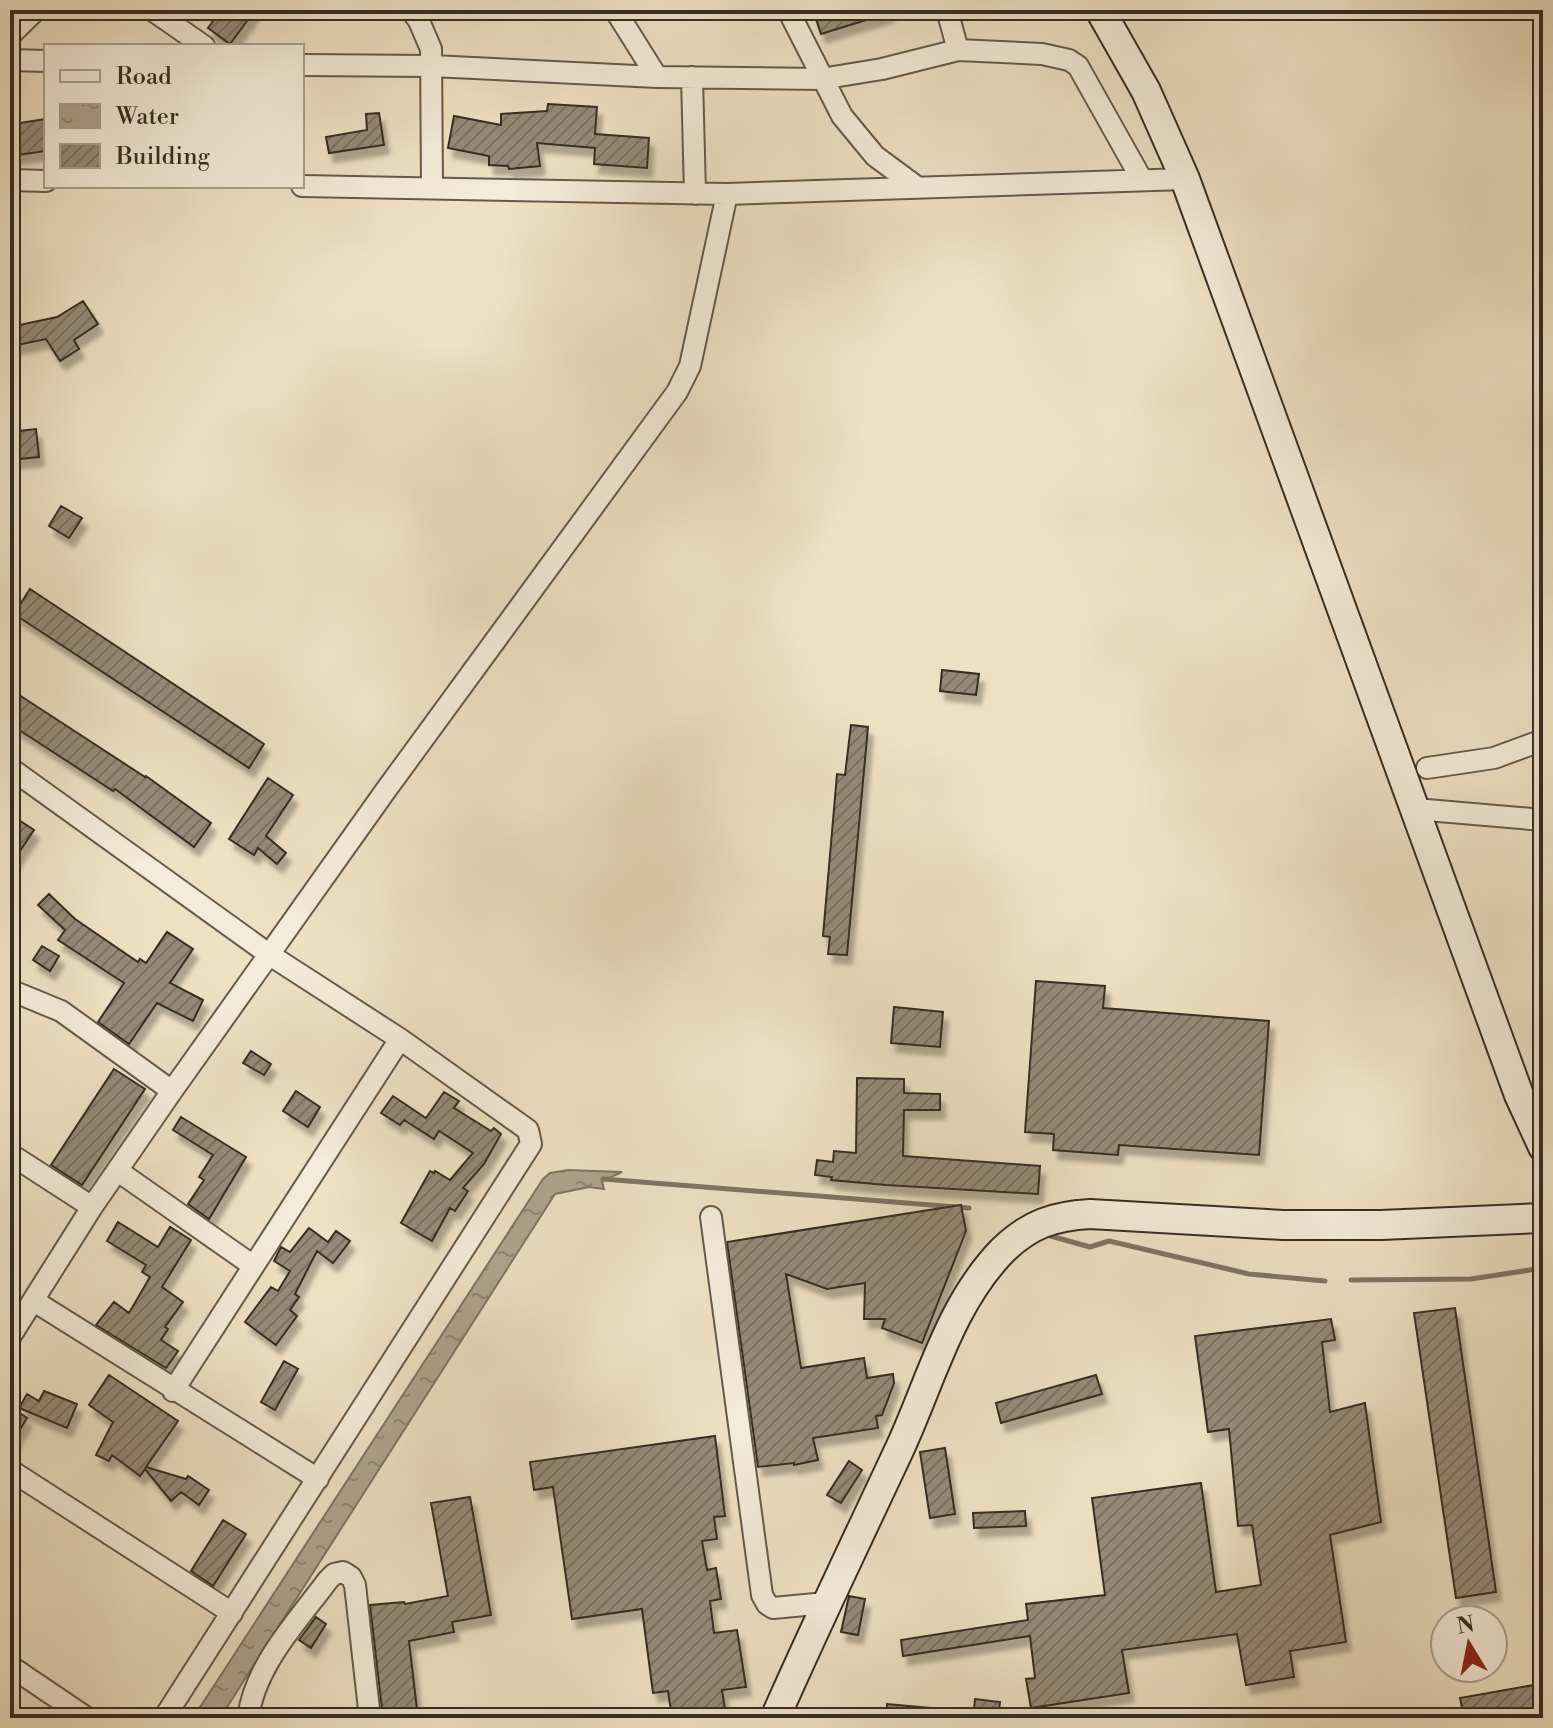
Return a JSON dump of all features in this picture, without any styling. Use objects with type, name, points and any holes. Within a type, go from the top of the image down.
[{"type":"street","points":[[10,35],[36,10]]},
{"type":"street","points":[[152,10],[201,44]]},
{"type":"street","points":[[411,10],[431,49],[432,188]]},
{"type":"street","points":[[615,10],[657,77]]},
{"type":"street","points":[[788,10],[842,116],[875,156],[917,187]]},
{"type":"street","points":[[947,10],[958,50]]},
{"type":"street","points":[[1100,10],[1146,91],[1185,179],[1519,1095],[1543,1147]]},
{"type":"street","points":[[304,65],[432,66],[657,77],[821,79],[882,69],[958,50],[1042,54],[1069,60],[1078,66],[1142,180]]},
{"type":"street","points":[[10,60],[44,61]]},
{"type":"street","points":[[692,77],[695,194]]},
{"type":"street","points":[[304,186],[727,194],[1185,179]]},
{"type":"street","points":[[10,180],[44,181]]},
{"type":"street","points":[[10,1337],[92,1207],[172,1091],[386,790],[677,392],[690,366],[727,194]]},
{"type":"street","points":[[1427,768],[1494,758],[1543,740]]},
{"type":"street","points":[[10,768],[270,955],[400,1039],[528,1130],[531,1144],[164,1718]]},
{"type":"street","points":[[1415,809],[1543,820]]},
{"type":"street","points":[[10,990],[61,1011],[172,1091]]},
{"type":"street","points":[[173,1391],[400,1039]]},
{"type":"street","points":[[12,1159],[92,1207]]},
{"type":"street","points":[[118,1171],[252,1265]]},
{"type":"street","points":[[775,1718],[970,1292],[1004,1249],[1040,1224],[1061,1216],[1090,1214],[1283,1225],[1381,1225],[1543,1218]]},
{"type":"street","points":[[711,1217],[762,1595],[773,1608],[826,1603]]},
{"type":"street","points":[[34,1301],[173,1391],[318,1479]]},
{"type":"street","points":[[10,1470],[232,1613]]},
{"type":"street","points":[[248,1718],[257,1683],[272,1656],[328,1580],[334,1574],[343,1572],[351,1577],[355,1585],[370,1718]]},
{"type":"street","points":[[10,1666],[87,1718]]},
{"type":"water","points":[[568,1170],[622,1172],[602,1181],[604,1189],[589,1187],[555,1194],[220,1718],[193,1718],[543,1179],[550,1173]]},
{"type":"building","points":[[221,10],[255,10],[230,44],[208,28]]},
{"type":"building","points":[[813,10],[888,10],[889,13],[821,34]]},
{"type":"building","points":[[548,104],[597,107],[595,134],[649,138],[647,168],[594,164],[595,148],[537,143],[540,166],[509,169],[508,166],[489,165],[489,156],[448,148],[454,116],[501,125],[501,114],[547,111]]},
{"type":"building","points":[[379,113],[384,145],[329,153],[326,137],[367,130],[366,114]]},
{"type":"building","points":[[44,119],[44,151],[10,156],[10,127],[19,126],[19,123]]},
{"type":"building","points":[[83,301],[98,324],[74,340],[79,349],[60,361],[46,339],[12,346],[10,327],[57,317]]},
{"type":"building","points":[[36,429],[39,457],[10,460],[10,432]]},
{"type":"building","points":[[61,506],[82,518],[69,538],[49,526]]},
{"type":"building","points":[[30,589],[264,744],[249,768],[14,614]]},
{"type":"building","points":[[942,670],[979,674],[976,695],[940,691]]},
{"type":"building","points":[[10,689],[146,776],[211,823],[194,847],[115,789],[113,791],[10,724]]},
{"type":"building","points":[[851,725],[868,727],[847,955],[828,954],[830,937],[823,936],[837,774],[845,775]]},
{"type":"building","points":[[268,778],[293,795],[266,836],[286,853],[277,864],[258,848],[254,855],[229,839]]},
{"type":"building","points":[[10,814],[34,830],[10,866]]},
{"type":"building","points":[[49,894],[75,919],[138,962],[140,959],[146,963],[167,932],[193,949],[170,983],[203,1000],[193,1021],[157,1003],[129,1044],[98,1022],[124,983],[58,940],[65,930],[38,905]]},
{"type":"building","points":[[42,946],[59,956],[50,971],[33,960]]},
{"type":"building","points":[[1036,981],[1105,986],[1103,1008],[1269,1021],[1259,1155],[1119,1145],[1118,1155],[1053,1150],[1054,1134],[1025,1132]]},
{"type":"building","points":[[894,1007],[943,1012],[940,1047],[891,1043]]},
{"type":"building","points":[[251,1051],[271,1064],[264,1075],[243,1063]]},
{"type":"building","points":[[114,1069],[145,1089],[82,1185],[51,1165]]},
{"type":"building","points":[[857,1078],[904,1079],[904,1093],[940,1094],[940,1110],[904,1110],[903,1156],[1040,1166],[1038,1194],[886,1185],[831,1180],[832,1177],[815,1175],[817,1160],[833,1162],[834,1151],[856,1153]]},
{"type":"building","points":[[296,1091],[320,1107],[308,1127],[283,1111]]},
{"type":"building","points":[[444,1092],[459,1101],[454,1108],[501,1134],[484,1164],[463,1188],[468,1191],[455,1211],[450,1208],[432,1241],[401,1223],[430,1171],[450,1180],[473,1153],[439,1131],[434,1139],[404,1120],[400,1125],[381,1113],[393,1096],[426,1118]]},
{"type":"building","points":[[181,1117],[246,1157],[209,1219],[188,1204],[204,1180],[199,1177],[213,1155],[173,1130]]},
{"type":"building","points":[[961,1205],[966,1231],[922,1343],[882,1328],[885,1319],[864,1319],[865,1283],[827,1289],[786,1274],[801,1368],[864,1358],[867,1378],[893,1374],[894,1383],[882,1415],[876,1416],[878,1428],[813,1438],[818,1460],[758,1467],[727,1242]]},
{"type":"building","points":[[118,1222],[158,1247],[170,1227],[191,1240],[162,1287],[183,1302],[165,1327],[168,1329],[161,1340],[178,1351],[166,1368],[96,1325],[114,1302],[129,1313],[150,1277],[142,1272],[146,1265],[107,1241]]},
{"type":"building","points":[[309,1228],[328,1242],[336,1231],[350,1241],[333,1263],[317,1251],[295,1294],[299,1297],[290,1310],[297,1316],[276,1345],[245,1322],[271,1287],[278,1291],[290,1271],[274,1261],[281,1247],[290,1252]]},
{"type":"building","points":[[1455,1308],[1496,1592],[1456,1598],[1414,1313]]},
{"type":"building","points":[[1331,1319],[1335,1340],[1322,1342],[1330,1412],[1365,1403],[1381,1522],[1330,1535],[1346,1642],[1290,1651],[1294,1677],[1246,1685],[1237,1634],[1122,1650],[1129,1693],[1031,1708],[1026,1679],[1035,1678],[1030,1636],[903,1656],[901,1640],[1028,1620],[1026,1604],[1105,1595],[1092,1498],[1201,1483],[1216,1592],[1261,1585],[1252,1525],[1238,1526],[1229,1429],[1208,1432],[1195,1336]]},
{"type":"building","points":[[284,1361],[298,1369],[275,1410],[261,1402]]},
{"type":"building","points":[[109,1375],[178,1421],[146,1467],[186,1479],[188,1476],[209,1490],[199,1505],[181,1492],[171,1501],[145,1469],[140,1476],[112,1455],[109,1461],[96,1455],[113,1422],[89,1405]]},
{"type":"building","points":[[1096,1375],[1102,1394],[1001,1423],[996,1403]]},
{"type":"building","points":[[44,1391],[77,1404],[67,1428],[19,1408],[27,1394],[39,1401]]},
{"type":"building","points":[[10,1406],[27,1418],[10,1446]]},
{"type":"building","points":[[715,1436],[725,1516],[714,1517],[717,1539],[702,1541],[707,1570],[716,1568],[721,1599],[710,1601],[714,1633],[737,1630],[746,1687],[722,1690],[726,1716],[672,1718],[668,1691],[653,1693],[642,1609],[572,1619],[553,1487],[534,1490],[530,1462]]},
{"type":"building","points":[[945,1448],[955,1514],[930,1518],[920,1452]]},
{"type":"building","points":[[849,1461],[862,1470],[841,1503],[827,1495]]},
{"type":"building","points":[[470,1497],[491,1615],[452,1622],[454,1632],[409,1641],[418,1718],[383,1718],[370,1605],[405,1604],[448,1596],[431,1503]]},
{"type":"building","points":[[1025,1511],[1026,1526],[974,1528],[973,1513]]},
{"type":"building","points":[[223,1520],[246,1534],[213,1586],[191,1571]]},
{"type":"building","points":[[849,1596],[865,1599],[858,1635],[841,1632]]},
{"type":"building","points":[[316,1617],[326,1624],[311,1648],[299,1640]]},
{"type":"building","points":[[1534,1685],[1540,1718],[1464,1718],[1460,1698]]},
{"type":"building","points":[[975,1699],[1000,1702],[998,1718],[973,1718]]},
{"type":"building","points":[[887,1704],[930,1708],[930,1718],[886,1718]]},
{"type":"waterway","points":[[603,1179],[969,1208]]},
{"type":"waterway","points":[[1047,1235],[1090,1247],[1109,1241],[1249,1274],[1325,1281]]},
{"type":"waterway","points":[[1351,1280],[1471,1279],[1543,1268]]}]
